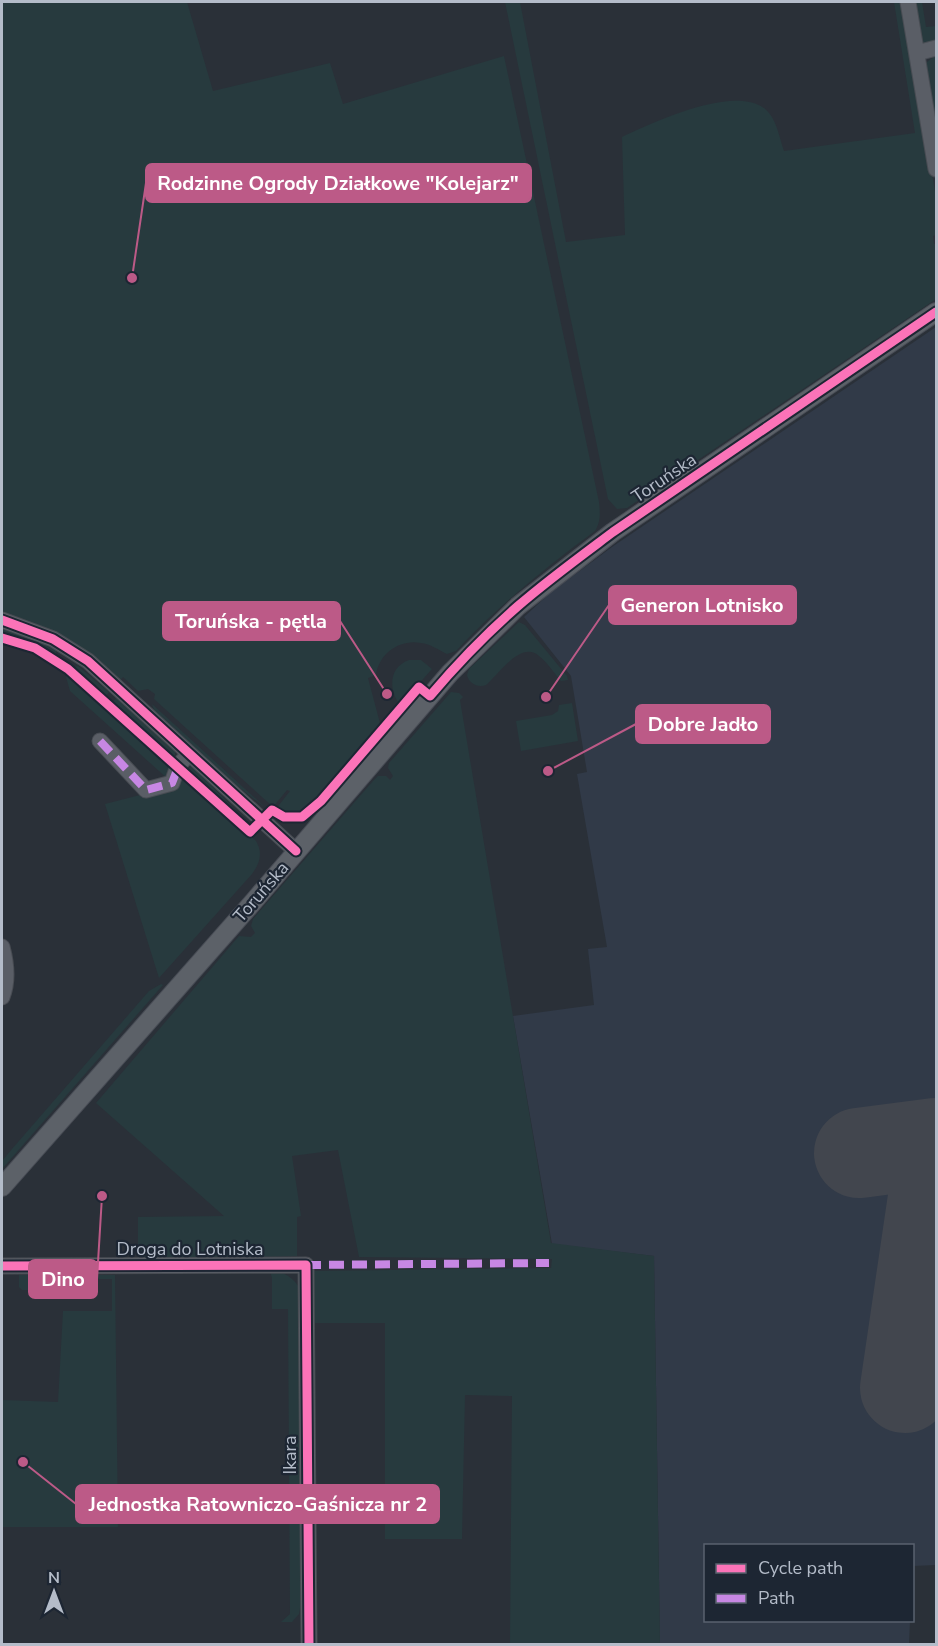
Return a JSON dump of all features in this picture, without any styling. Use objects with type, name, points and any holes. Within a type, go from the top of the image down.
[{"type":"main road","name":"Toruńska","points":[[2,1187],[460,662],[518,606],[613,532],[936,312]]},
{"type":"street","points":[[908,2],[936,169]]},
{"type":"street","points":[[917,53],[936,48]]},
{"type":"street","points":[[2,620],[53,639],[88,661],[296,851]]},
{"type":"street","points":[[100,741],[146,790],[172,783],[178,766],[189,754]]},
{"type":"street","points":[[2,947],[5,958],[2,997]]},
{"type":"street","name":"Droga do Lotniska","points":[[2,1266],[306,1265]]},
{"type":"street","name":"Ikara","points":[[306,1265],[309,1644]]},
{"type":"shaded area","points":[[936,327],[936,1565],[914,1566],[914,1544],[704,1544],[704,1622],[910,1622],[909,1644],[660,1644],[654,1256],[552,1244],[513,1016],[594,1005],[588,949],[607,947],[577,774],[587,772],[571,676],[524,617],[550,593],[612,547]]},
{"type":"green space","points":[[2,2],[187,2],[213,91],[330,63],[343,104],[504,56],[599,502],[598,524],[595,531],[522,588],[488,618],[456,651],[447,654],[428,645],[413,642],[391,650],[381,661],[376,675],[368,678],[381,727],[307,810],[288,815],[276,809],[290,791],[287,790],[273,807],[154,699],[155,694],[148,689],[138,691],[123,677],[119,681],[79,648],[51,631],[2,613]]},
{"type":"green space","points":[[505,2],[520,2],[566,242],[625,235],[622,137],[697,107],[719,102],[739,101],[756,104],[772,117],[784,151],[915,133],[894,2],[904,2],[936,198],[936,235],[933,236],[934,244],[936,244],[936,299],[627,508],[617,509],[608,499]]},
{"type":"green space","points":[[913,2],[922,2],[926,27],[936,26],[936,41],[920,44]]},
{"type":"green space","points":[[936,55],[936,122],[933,120],[925,68],[927,62]]},
{"type":"green space","points":[[519,622],[525,625],[568,680],[561,681],[539,656],[532,652],[525,652],[510,661],[486,685],[480,686],[472,683],[467,675],[469,669]]},
{"type":"green space","points":[[2,629],[56,650],[56,656],[34,645],[2,635]]},
{"type":"green space","points":[[409,660],[421,660],[432,669],[400,705],[392,686],[392,679],[397,668]]},
{"type":"green space","points":[[78,666],[109,692],[106,696],[73,667]]},
{"type":"green space","points":[[68,672],[170,765],[169,780],[70,691],[66,677]]},
{"type":"green space","points":[[451,692],[459,693],[463,697],[460,700],[551,1243],[654,1256],[660,1644],[510,1644],[512,1396],[465,1395],[462,1539],[385,1539],[385,1323],[314,1323],[313,1271],[551,1268],[552,1259],[359,1257],[338,1150],[292,1156],[301,1216],[297,1217],[297,1256],[138,1260],[138,1217],[224,1216],[96,1103],[239,936],[251,937],[255,933],[251,926],[253,919],[373,781],[378,776],[386,776],[390,780],[393,776],[388,768],[389,763]]},
{"type":"green space","points":[[116,698],[175,751],[175,759],[113,702]]},
{"type":"green space","points":[[572,703],[578,741],[521,751],[516,721],[552,715],[558,711],[559,705]]},
{"type":"green space","points":[[152,704],[266,808],[224,776],[155,713]]},
{"type":"green space","points":[[192,767],[251,825],[249,826],[186,768]]},
{"type":"green space","points":[[185,775],[256,841],[260,858],[252,874],[159,978],[105,804],[175,786]]},
{"type":"green space","points":[[163,985],[2,1169],[2,1161],[12,1149],[149,991]]},
{"type":"green space","points":[[270,1271],[288,1276],[301,1290],[300,1608],[299,1614],[292,1622],[281,1622],[290,1614],[288,1309],[272,1309]]},
{"type":"green space","points":[[19,1275],[115,1275],[118,1527],[2,1527],[2,1400],[58,1402],[63,1311],[112,1311],[112,1279],[49,1279],[48,1288],[45,1290],[22,1290],[19,1287]]},
{"type":"runway","points":[[859,1153],[936,1143]]},
{"type":"runway","points":[[905,1388],[936,1177]]},
{"type":"marked path","points":[[100,741],[146,790],[172,783],[179,765]]},
{"type":"marked path","points":[[306,1265],[549,1263]]},
{"type":"cycle path","points":[[2,638],[35,648],[68,669],[250,832],[272,810],[284,817],[302,817],[321,801],[419,687],[430,696],[483,638],[541,587],[613,532],[936,312]]},
{"type":"cycle path","points":[[2,620],[53,639],[88,661],[296,851]]},
{"type":"cycle path","points":[[2,1266],[306,1265],[309,1644]]},
{"type":"place","name":"Rodzinne Ogrody Działkowe \"Kolejarz\"","points":[[132,278]]},
{"type":"place","name":"Toruńska - pętla","points":[[387,694]]},
{"type":"place","name":"Generon Lotnisko","points":[[546,697]]},
{"type":"place","name":"Dobre Jadło","points":[[548,771]]},
{"type":"place","name":"Dino","points":[[102,1196]]},
{"type":"place","name":"Jednostka Ratowniczo-Gaśnicza nr 2","points":[[23,1462]]}]
